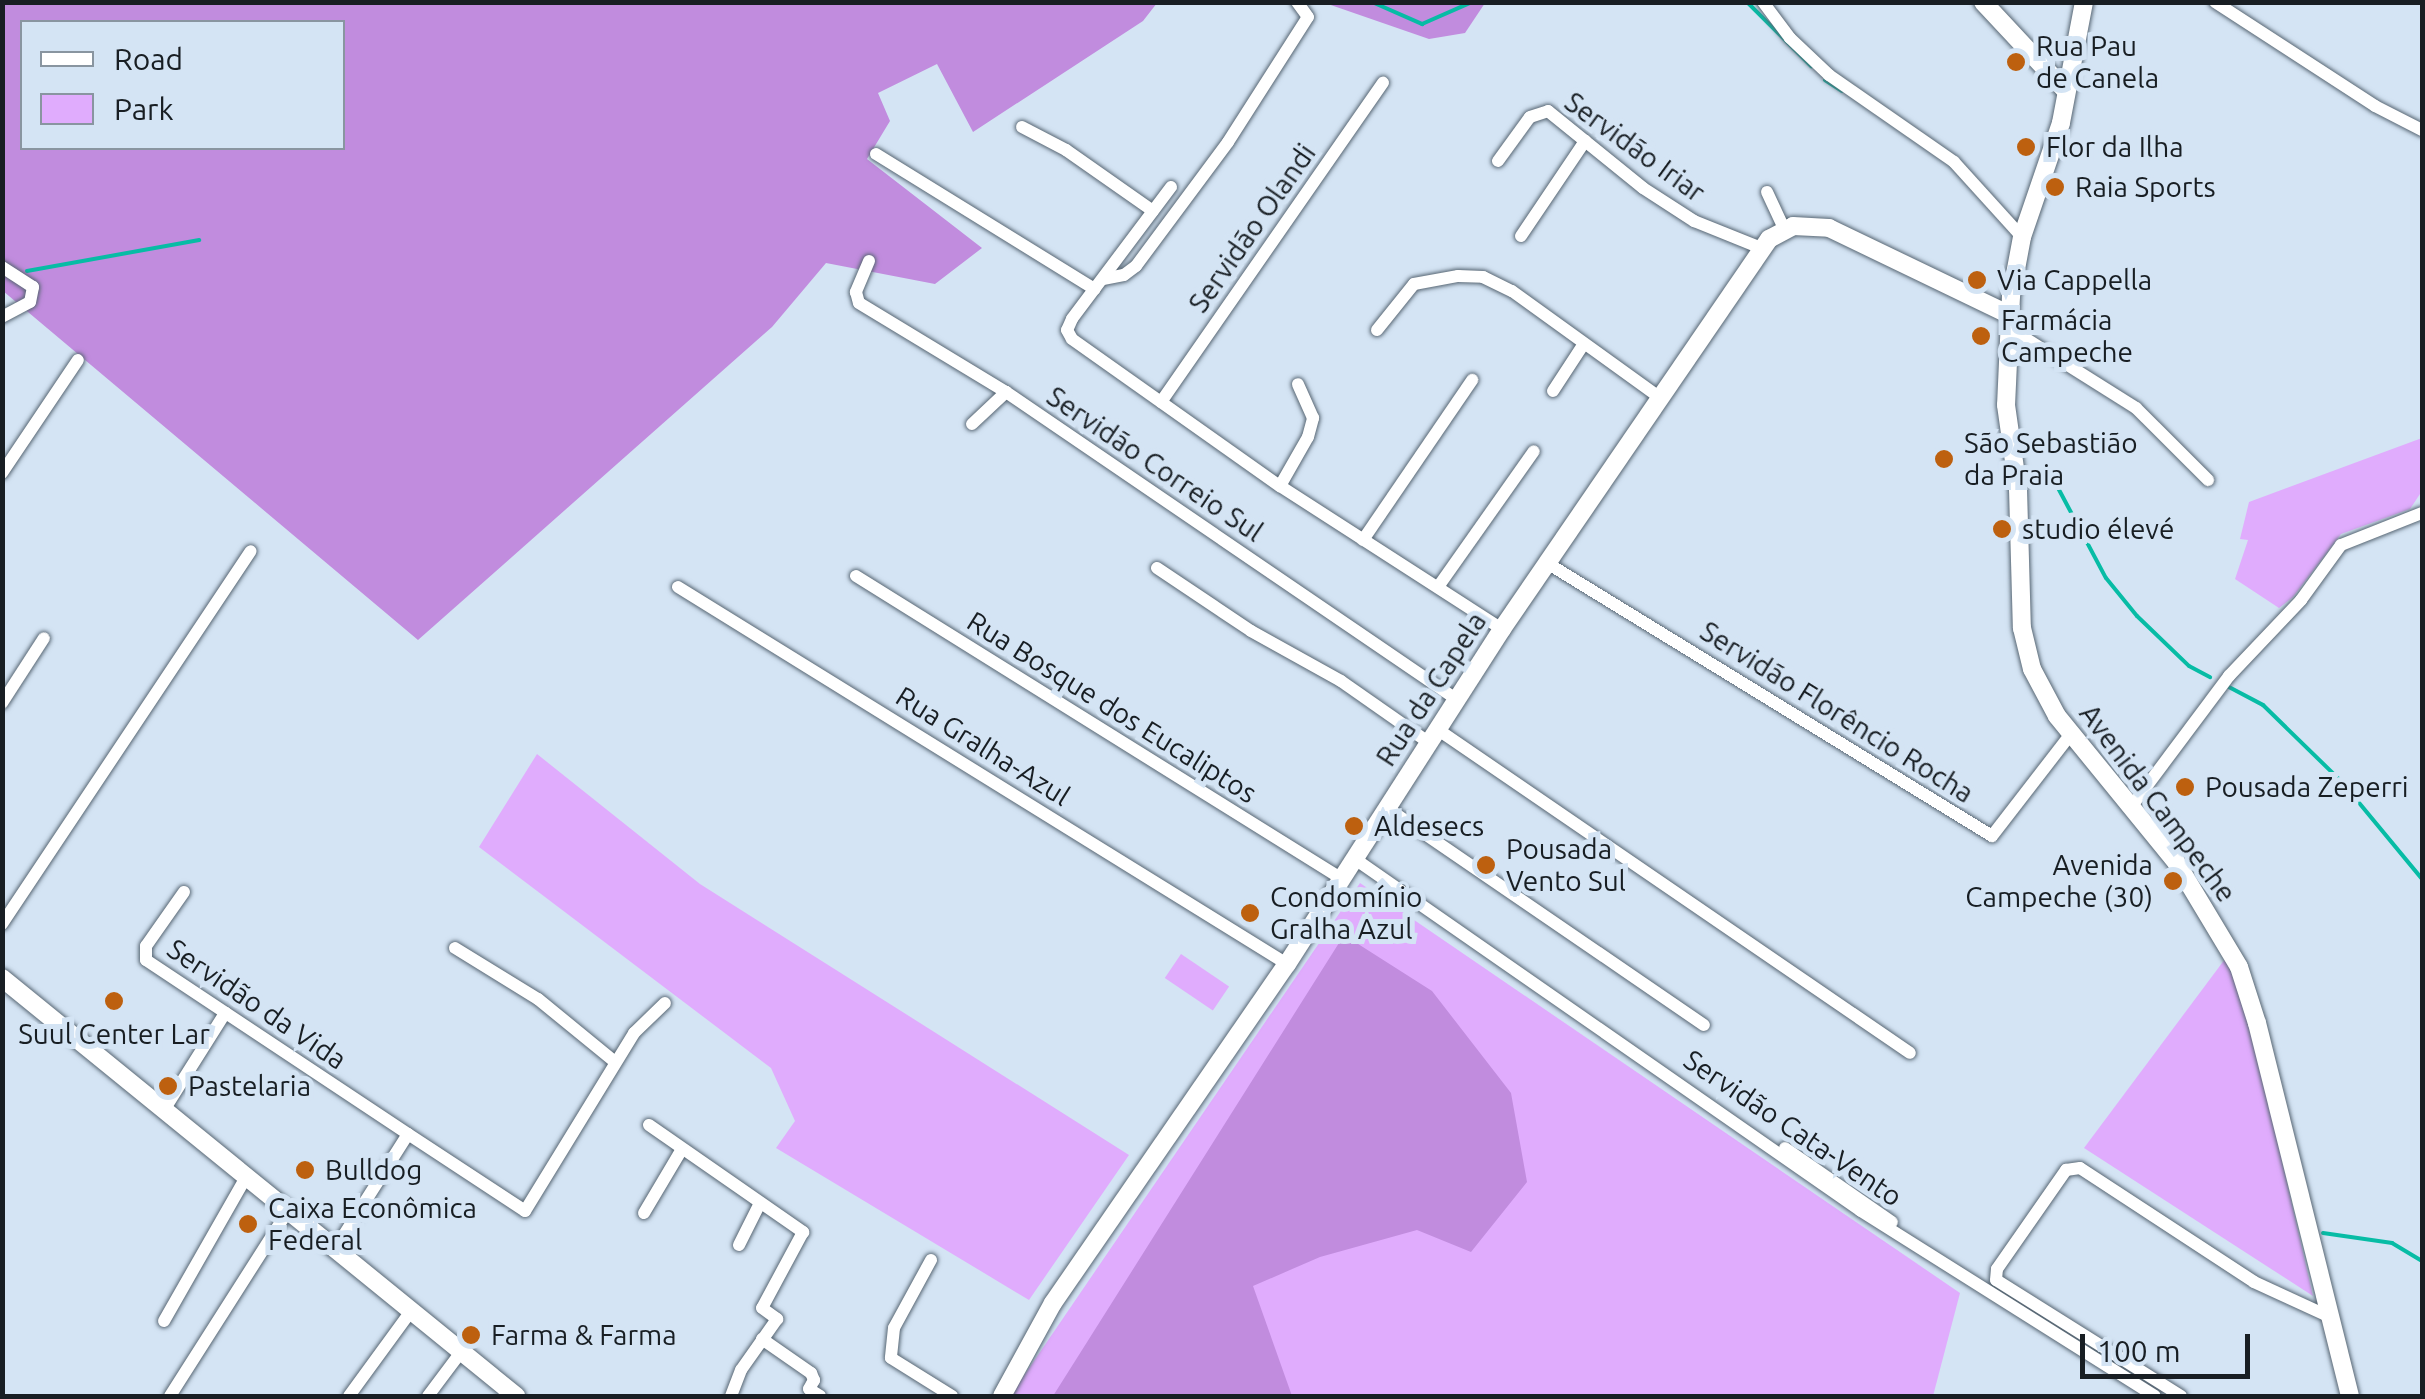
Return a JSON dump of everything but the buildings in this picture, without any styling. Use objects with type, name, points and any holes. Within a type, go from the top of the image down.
[{"type":"main road","points":[[1983,2],[2066,91]]},
{"type":"main road","name":"Avenida Campeche","points":[[2084,2],[2049,165],[2022,237],[2010,322],[2006,405],[2018,489],[2018,608],[2032,669],[2070,735],[2176,862],[2239,967],[2258,1023],[2350,1396]]},
{"type":"main road","points":[[1784,228],[1817,225],[1844,233],[2010,322]]},
{"type":"main road","name":"Rua da Capela","points":[[1002,1396],[1052,1303],[1287,964],[1546,563],[1761,248],[1784,228]]},
{"type":"main road","points":[[2,978],[516,1396]]},
{"type":"street","points":[[1099,284],[1136,266],[1228,142],[1308,17],[1297,2]]},
{"type":"street","points":[[1763,2],[1790,38],[1829,75],[1954,162],[2022,237]]},
{"type":"street","points":[[2215,2],[2375,106],[2422,130]]},
{"type":"street","name":"Servidão Olandi","points":[[1161,402],[1383,84]]},
{"type":"street","name":"Servidão Iriar","points":[[1498,161],[1530,117],[1548,111],[1694,221],[1761,248]]},
{"type":"street","points":[[1022,127],[1066,150],[1152,211]]},
{"type":"street","points":[[1520,236],[1585,141]]},
{"type":"street","points":[[876,154],[1099,284]]},
{"type":"street","points":[[1170,187],[1068,324],[1069,334],[1280,486],[1502,629]]},
{"type":"street","points":[[1767,192],[1784,228]]},
{"type":"street","name":"Servidão Correio Sul","points":[[870,260],[856,292],[860,303],[1006,392],[1456,699]]},
{"type":"street","points":[[2,266],[33,288],[30,302],[2,317]]},
{"type":"street","points":[[1377,330],[1414,284],[1470,275],[1512,292],[1659,398]]},
{"type":"street","points":[[2010,322],[2136,408],[2208,480]]},
{"type":"street","points":[[1553,391],[1582,344]]},
{"type":"street","points":[[2,474],[78,360]]},
{"type":"street","points":[[1363,540],[1472,380]]},
{"type":"street","points":[[1280,486],[1308,437],[1313,418],[1298,384]]},
{"type":"street","points":[[972,424],[1006,392]]},
{"type":"street","points":[[1438,588],[1534,451]]},
{"type":"street","points":[[2131,806],[2229,676],[2302,600],[2341,545],[2422,513]]},
{"type":"street","points":[[2,924],[251,551]]},
{"type":"street","name":"Servidão Florêncio Rocha","points":[[1546,563],[1992,836],[2070,735]]},
{"type":"street","points":[[1157,568],[1251,631],[1433,735],[1910,1053]]},
{"type":"street","name":"Rua Bosque dos Eucaliptos","points":[[856,576],[1342,879]]},
{"type":"street","name":"Rua Gralha-Azul","points":[[678,587],[1287,964]]},
{"type":"street","points":[[2,702],[44,638]]},
{"type":"street","points":[[1388,808],[1704,1025]]},
{"type":"street","name":"Servidão Cata-Vento","points":[[1355,859],[1639,1059],[1917,1244],[2093,1349],[2156,1396]]},
{"type":"street","name":"Servidão da Vida","points":[[184,892],[146,946],[146,960],[525,1211],[616,1062]]},
{"type":"street","points":[[454,948],[538,999],[616,1062],[639,1026],[665,1003]]},
{"type":"street","points":[[164,1110],[226,1014]]},
{"type":"street","points":[[648,1125],[803,1232],[762,1308],[777,1319],[741,1370],[731,1396]]},
{"type":"street","points":[[334,1249],[408,1134]]},
{"type":"street","points":[[644,1213],[682,1149]]},
{"type":"street","points":[[2181,1396],[2093,1349],[1996,1280],[1998,1269],[2073,1167],[2254,1282],[2328,1316]]},
{"type":"street","points":[[164,1321],[246,1176]]},
{"type":"street","points":[[739,1244],[760,1203]]},
{"type":"street","points":[[170,1396],[288,1211]]},
{"type":"street","points":[[931,1260],[894,1328],[891,1358],[952,1396]]},
{"type":"street","points":[[349,1396],[411,1311]]},
{"type":"street","points":[[762,1339],[812,1372],[814,1380],[809,1389],[820,1396]]},
{"type":"street","points":[[428,1396],[461,1352]]},
{"type":"green space","points":[[2422,438],[2422,491],[2410,509],[2341,534],[2293,597],[2279,608],[2235,579],[2248,540],[2240,539],[2249,502]]},
{"type":"green space","points":[[537,754],[700,884],[1129,1155],[1029,1300],[776,1148],[795,1121],[771,1068],[479,847]]},
{"type":"green space","points":[[1360,883],[1960,1293],[1933,1396],[1010,1396]]},
{"type":"green space","points":[[1181,954],[1229,986],[1213,1010],[1165,978]]},
{"type":"green space","points":[[2225,959],[2246,1005],[2313,1296],[2084,1148]]},
{"type":"shaded area","points":[[3,3],[1157,3],[1143,21],[973,132],[937,64],[878,93],[890,121],[867,159],[982,248],[935,284],[826,263],[772,327],[418,640],[3,291]]},
{"type":"shaded area","points":[[1325,3],[1485,3],[1465,33],[1429,39]]},
{"type":"shaded area","points":[[1344,935],[1432,991],[1511,1093],[1527,1182],[1471,1252],[1417,1230],[1320,1257],[1253,1286],[1292,1396],[1053,1396]]},
{"type":"waterway","points":[[1372,2],[1422,24],[1472,2]]},
{"type":"waterway","points":[[1747,2],[1811,66]]},
{"type":"waterway","points":[[1825,80],[1842,91]]},
{"type":"waterway","points":[[27,271],[199,240]]},
{"type":"waterway","points":[[2057,486],[2106,578],[2137,616],[2189,666],[2210,677]]},
{"type":"waterway","points":[[2227,686],[2263,705],[2341,781],[2422,879]]},
{"type":"waterway","points":[[2323,1233],[2392,1243],[2422,1261]]},
{"type":"place","name":"Rua Pau de Canela","points":[[2016,62]]},
{"type":"place","name":"Flor da Ilha","points":[[2026,147]]},
{"type":"place","name":"Raia Sports","points":[[2055,187]]},
{"type":"place","name":"Via Cappella","points":[[1977,280]]},
{"type":"place","name":"Farmácia Campeche","points":[[1981,336]]},
{"type":"place","name":"São Sebastião da Praia","points":[[1944,459]]},
{"type":"place","name":"studio élevé","points":[[2002,529]]},
{"type":"place","name":"Pousada Zeperri","points":[[2185,787]]},
{"type":"place","name":"Aldesecs","points":[[1354,826]]},
{"type":"place","name":"Pousada Vento Sul","points":[[1486,865]]},
{"type":"place","name":"Avenida Campeche (30)","points":[[2173,881]]},
{"type":"place","name":"Condomínio Gralha Azul","points":[[1250,913]]},
{"type":"place","name":"Suul Center Lar","points":[[114,1001]]},
{"type":"place","name":"Pastelaria","points":[[168,1086]]},
{"type":"place","name":"Bulldog","points":[[305,1170]]},
{"type":"place","name":"Caixa Econômica Federal","points":[[248,1224]]},
{"type":"place","name":"Farma & Farma","points":[[471,1335]]}]
